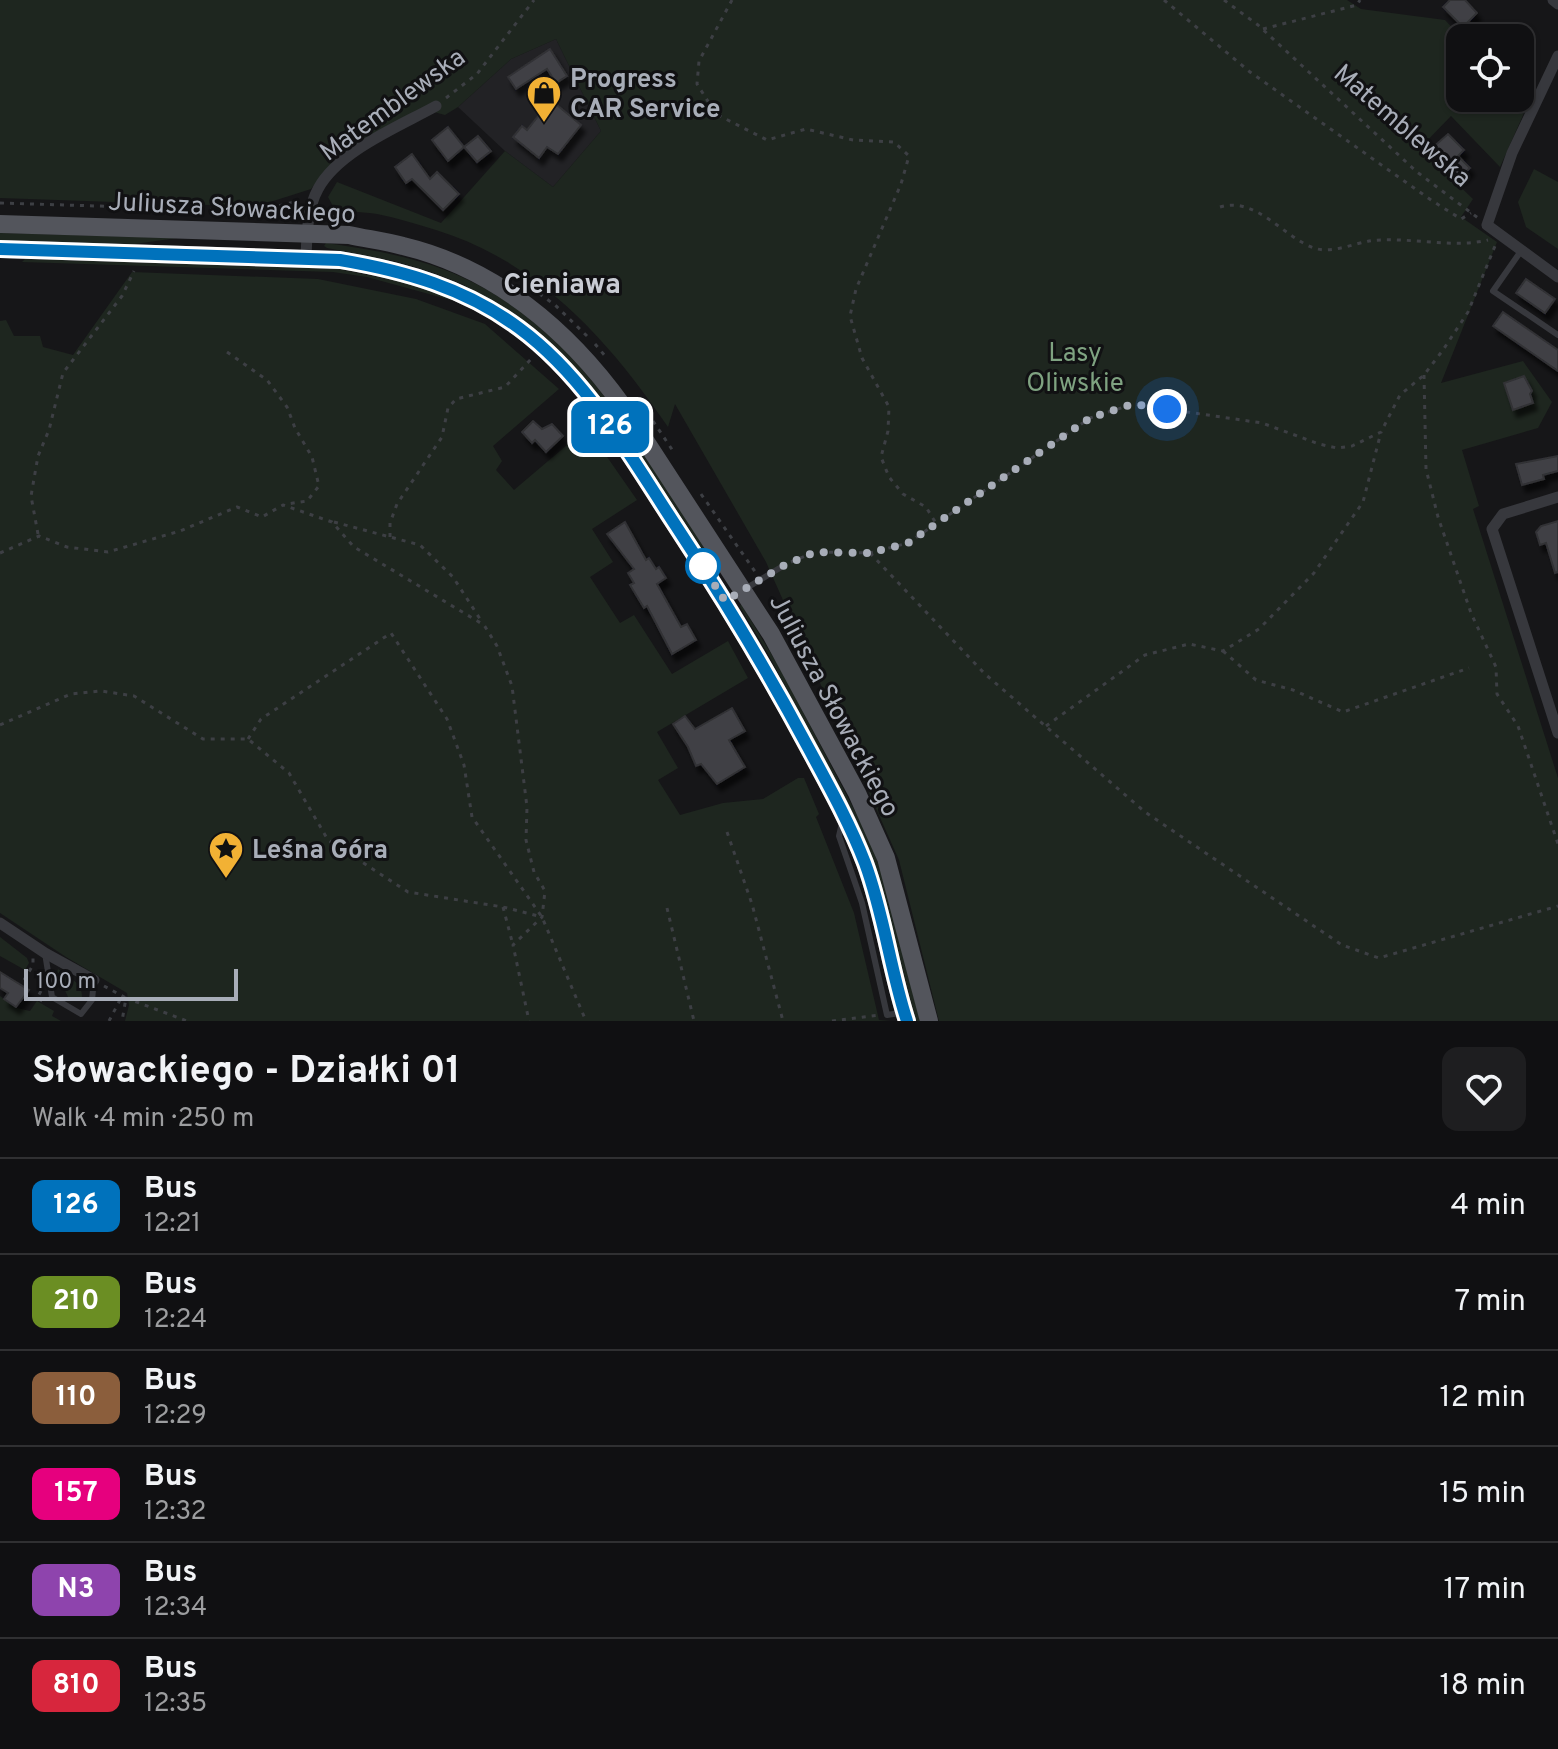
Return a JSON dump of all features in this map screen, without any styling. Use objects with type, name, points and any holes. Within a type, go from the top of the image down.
[{"type":"main road","name":"Juliusza Słowackiego","points":[[0,224],[349,235],[405,246],[439,257],[510,293],[544,318],[601,377],[744,590],[795,676],[857,793],[886,858],[929,1021]]},
{"type":"main road","name":"Juliusza Słowackiego","points":[[0,249],[306,257],[387,268],[430,280],[492,309],[521,329],[573,379],[602,415],[725,601],[783,698],[856,840],[873,888],[899,1016]]},
{"type":"street","points":[[1553,0],[1558,4]]},
{"type":"street","points":[[1558,56],[1512,153],[1487,225],[1558,277]]},
{"type":"street","name":"Matemblewska","points":[[306,257],[313,203],[318,188],[334,168],[360,148],[436,106]]},
{"type":"street","points":[[1558,497],[1503,514],[1492,529],[1558,733]]},
{"type":"street","points":[[0,923],[94,980]]},
{"type":"lane","points":[[1521,251],[1493,291],[1558,335]]},
{"type":"lane","points":[[725,601],[783,566]]},
{"type":"lane","points":[[45,953],[52,997],[81,1014],[92,1000],[94,980]]},
{"type":"path","name":"Matemblewska","points":[[436,106],[477,74],[534,0]]},
{"type":"path","points":[[732,0],[699,61],[697,84],[716,114],[767,140],[806,129],[853,140],[894,142],[909,156],[901,184],[856,289],[850,316],[862,358],[889,407],[888,431],[881,457],[889,477],[903,494],[926,507],[937,525]]},
{"type":"path","points":[[1164,0],[1250,72],[1431,200],[1461,219],[1471,213]]},
{"type":"path","name":"Matemblewska","points":[[1224,0],[1263,29],[1417,172],[1487,225]]},
{"type":"path","points":[[1263,29],[1357,5],[1360,0]]},
{"type":"path","points":[[0,203],[256,211],[302,201],[313,203]]},
{"type":"path","points":[[1220,207],[1233,203],[1261,214],[1316,249],[1401,239],[1479,243],[1499,238],[1468,312],[1424,375],[1400,395],[1381,432],[1363,502],[1314,573],[1259,629],[1223,651]]},
{"type":"path","points":[[39,536],[31,496],[38,456],[49,430],[58,386],[63,373],[122,296],[135,267]]},
{"type":"path","points":[[0,553],[39,536],[67,547],[108,552],[180,531],[237,507],[262,517],[283,505],[307,501],[319,486],[312,457],[287,407],[267,380],[227,352]]},
{"type":"path","points":[[390,537],[390,523],[397,504],[442,437],[448,408],[456,399],[505,387],[535,355]]},
{"type":"path","points":[[1424,375],[1426,469],[1438,517],[1471,613],[1496,667],[1497,694],[1518,726],[1558,844]]},
{"type":"path","points":[[783,566],[815,552],[870,553],[908,543],[1090,418],[1133,404],[1262,423],[1337,448],[1352,446],[1381,432]]},
{"type":"path","points":[[283,505],[332,522],[420,545],[453,577],[497,646],[512,686],[527,807],[526,840],[534,872],[545,891],[542,917],[513,945]]},
{"type":"path","points":[[719,521],[746,561]]},
{"type":"path","points":[[332,522],[354,547],[484,625]]},
{"type":"path","points":[[870,553],[985,674],[1145,812],[1342,945],[1379,958],[1558,906]]},
{"type":"path","points":[[248,739],[261,719],[391,633],[447,719],[464,765],[472,817],[542,917],[586,1021]]},
{"type":"path","points":[[1045,727],[1145,655],[1189,644],[1223,651],[1256,680],[1293,690],[1343,712],[1469,668]]},
{"type":"path","points":[[0,725],[71,694],[101,691],[134,696],[203,739],[248,739],[289,773],[328,840],[408,892],[503,907],[542,917]]},
{"type":"path","points":[[727,832],[752,904],[783,1021]]},
{"type":"path","points":[[503,907],[529,1021]]},
{"type":"path","points":[[667,908],[694,1021]]},
{"type":"path","points":[[94,980],[124,997],[187,1021]]},
{"type":"path","points":[[109,1021],[124,997]]},
{"type":"path","points":[[122,1021],[124,997]]},
{"type":"path","points":[[832,1021],[899,1016]]},
{"type":"shaded area","points":[[556,39],[601,131],[553,187],[505,151],[458,107],[511,59]]},
{"type":"green space","name":"Lasy Oliwskie","points":[[0,0],[1347,0],[1361,9],[1445,20],[1449,24],[1446,24],[1446,112],[1524,112],[1500,167],[1451,116],[1420,148],[1473,199],[1461,217],[1497,242],[1441,383],[1523,361],[1552,402],[1538,428],[1462,450],[1479,506],[1473,509],[1558,778],[1558,1021],[939,1021],[899,860],[766,562],[675,404],[668,427],[596,335],[539,283],[507,262],[473,244],[436,230],[377,214],[334,208],[328,197],[337,182],[441,223],[505,151],[553,187],[601,131],[556,39],[511,59],[445,115],[423,109],[332,163],[311,189],[264,204],[200,205],[0,198]]},
{"type":"green space","points":[[1534,169],[1558,182],[1558,249],[1526,227],[1518,202]]},
{"type":"green space","points":[[0,233],[177,238],[135,244],[0,241]]},
{"type":"green space","points":[[326,243],[401,256],[445,270],[492,293],[534,323],[572,358],[606,398],[666,484],[721,572],[718,573],[630,439],[508,310],[462,284],[431,272],[327,248],[324,246]]},
{"type":"green space","points":[[25,259],[333,268],[413,284],[458,302],[367,277],[333,272],[22,262]]},
{"type":"green space","points":[[132,272],[318,279],[416,299],[485,324],[559,389],[493,446],[502,461],[496,470],[514,490],[587,428],[637,500],[592,529],[613,562],[590,577],[620,623],[634,615],[672,674],[728,641],[748,678],[657,732],[678,768],[658,780],[680,815],[723,803],[763,799],[798,778],[804,778],[854,913],[879,1020],[890,1021],[125,1021],[129,1005],[127,993],[0,913],[0,321],[6,320],[14,336],[40,336],[43,347],[73,355]]},
{"type":"green space","points":[[741,604],[781,670],[868,836],[882,874],[920,1021],[916,1021],[879,877],[858,824]]},
{"type":"green space","points":[[0,937],[27,958],[29,963],[25,970],[0,956]]},
{"type":"green space","points":[[58,969],[78,984],[82,998],[70,1000]]},
{"type":"green space","points":[[0,996],[17,1008],[30,1011],[37,1001],[54,1011],[52,1016],[61,1021],[0,1021]]},
{"type":"building","points":[[1450,0],[1465,0],[1477,13],[1466,24],[1460,24],[1443,7]]},
{"type":"building","points":[[550,49],[567,76],[556,83],[547,69],[516,89],[508,77]]},
{"type":"building","points":[[551,100],[581,125],[558,154],[547,147],[539,158],[513,137],[522,126],[527,130]]},
{"type":"building","points":[[448,127],[464,147],[448,161],[432,140]]},
{"type":"building","points":[[1448,134],[1464,150],[1458,156],[1470,168],[1460,178],[1431,149]]},
{"type":"building","points":[[478,136],[491,151],[477,162],[464,147]]},
{"type":"building","points":[[412,154],[430,179],[437,172],[459,194],[443,210],[412,179],[406,183],[395,167]]},
{"type":"building","points":[[1526,279],[1555,299],[1545,313],[1516,293]]},
{"type":"building","points":[[1503,312],[1558,350],[1558,371],[1493,326]]},
{"type":"building","points":[[1524,376],[1532,391],[1533,403],[1513,410],[1504,383]]},
{"type":"building","points":[[533,421],[542,429],[552,424],[563,436],[546,452],[522,432]]},
{"type":"building","points":[[1558,456],[1558,471],[1522,485],[1516,464]]},
{"type":"building","points":[[1558,521],[1558,572],[1555,573],[1546,543],[1540,545],[1536,532],[1541,526]]},
{"type":"building","points":[[625,522],[646,560],[649,558],[656,569],[659,567],[666,578],[657,584],[681,627],[687,624],[696,640],[672,654],[647,606],[644,608],[630,585],[634,583],[628,573],[634,569],[607,534]]},
{"type":"building","points":[[732,708],[745,731],[729,740],[745,767],[717,784],[701,764],[696,766],[673,724],[685,716],[695,729]]},
{"type":"building","points":[[0,972],[29,990],[16,1007],[4,999],[8,993],[0,988]]},
{"type":"bus line","name":"126","points":[[0,249],[340,260],[430,280],[492,309],[521,329],[573,379],[602,415],[725,601],[783,698],[835,797],[865,863],[907,1021]]},
{"type":"place","name":"Progress CAR Service","points":[[544,124]]},
{"type":"place","name":"Leśna Góra","points":[[226,880]]},
{"type":"district","name":"Cieniawa","points":[[562,283]]},
{"type":"route","points":[[703,566],[701,564],[725,601],[783,566],[815,552],[870,553],[908,543],[1090,418],[1133,404],[1167,409]]}]
